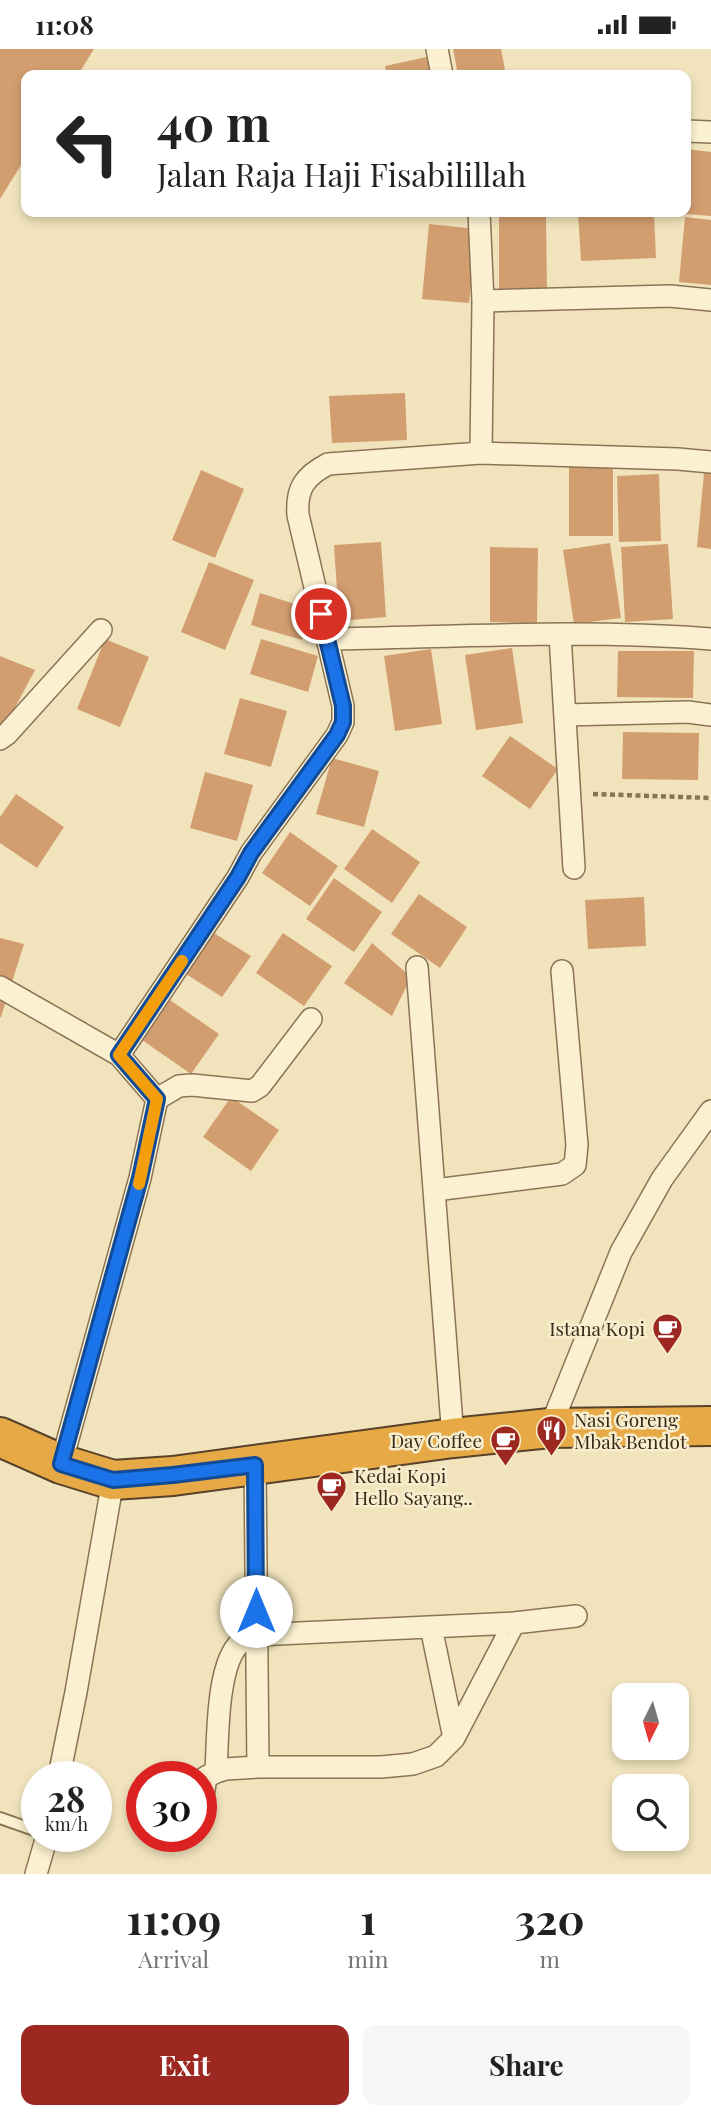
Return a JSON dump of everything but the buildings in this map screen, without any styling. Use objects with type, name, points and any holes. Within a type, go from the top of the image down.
[{"type":"highway","points":[[0,1437],[61,1464],[113,1480],[173,1475],[550,1428],[711,1426]]},
{"type":"street","points":[[437,49],[441,70]]},
{"type":"street","points":[[691,131],[711,132]]},
{"type":"street","points":[[479,217],[483,301],[481,453]]},
{"type":"street","points":[[483,301],[670,296],[711,300]]},
{"type":"street","points":[[119,1055],[238,877],[251,853],[337,735],[343,722],[343,706],[297,503],[304,482],[312,472],[327,464],[481,453],[711,462]]},
{"type":"street","points":[[0,739],[101,630]]},
{"type":"street","points":[[327,639],[560,635],[711,639]]},
{"type":"street","points":[[560,635],[574,868]]},
{"type":"street","points":[[565,715],[688,712],[711,715]]},
{"type":"street","points":[[417,967],[453,1439]]},
{"type":"street","points":[[435,1190],[562,1174],[575,1165],[577,1145],[562,971]]},
{"type":"street","points":[[0,987],[119,1055],[157,1099]]},
{"type":"street","points":[[61,1464],[140,1178],[157,1099],[179,1086],[251,1091],[260,1086],[311,1019]]},
{"type":"street","points":[[550,1428],[621,1252],[662,1179],[711,1111]]},
{"type":"street","points":[[255,1465],[258,1767]]},
{"type":"street","points":[[62,1761],[113,1480]]},
{"type":"street","points":[[217,1761],[223,1677],[232,1654],[242,1641],[256,1635],[514,1623],[576,1616]]},
{"type":"street","points":[[217,1772],[258,1767],[381,1767],[413,1764],[436,1756],[454,1738],[514,1623]]},
{"type":"street","points":[[430,1627],[454,1738]]},
{"type":"street","points":[[36,1874],[42,1852]]},
{"type":"lane","points":[[0,1818],[21,1825]]},
{"type":"path","points":[[569,793],[711,798]]},
{"type":"slow traffic","points":[[139,1184],[157,1099],[119,1055],[182,961]]},
{"type":"place","name":"Istana Kopi","points":[[668,1355]]},
{"type":"place","name":"Nasi Goreng Mbak Bendot","points":[[551,1457]]},
{"type":"place","name":"Day Coffee","points":[[505,1467]]},
{"type":"place","name":"Kedai Kopi Hello Sayang..","points":[[331,1513]]},
{"type":"route","points":[[256,1611],[255,1465],[113,1480],[61,1464],[140,1178],[157,1099],[119,1055],[238,877],[251,853],[337,735],[343,722],[343,706],[321,614]]}]
